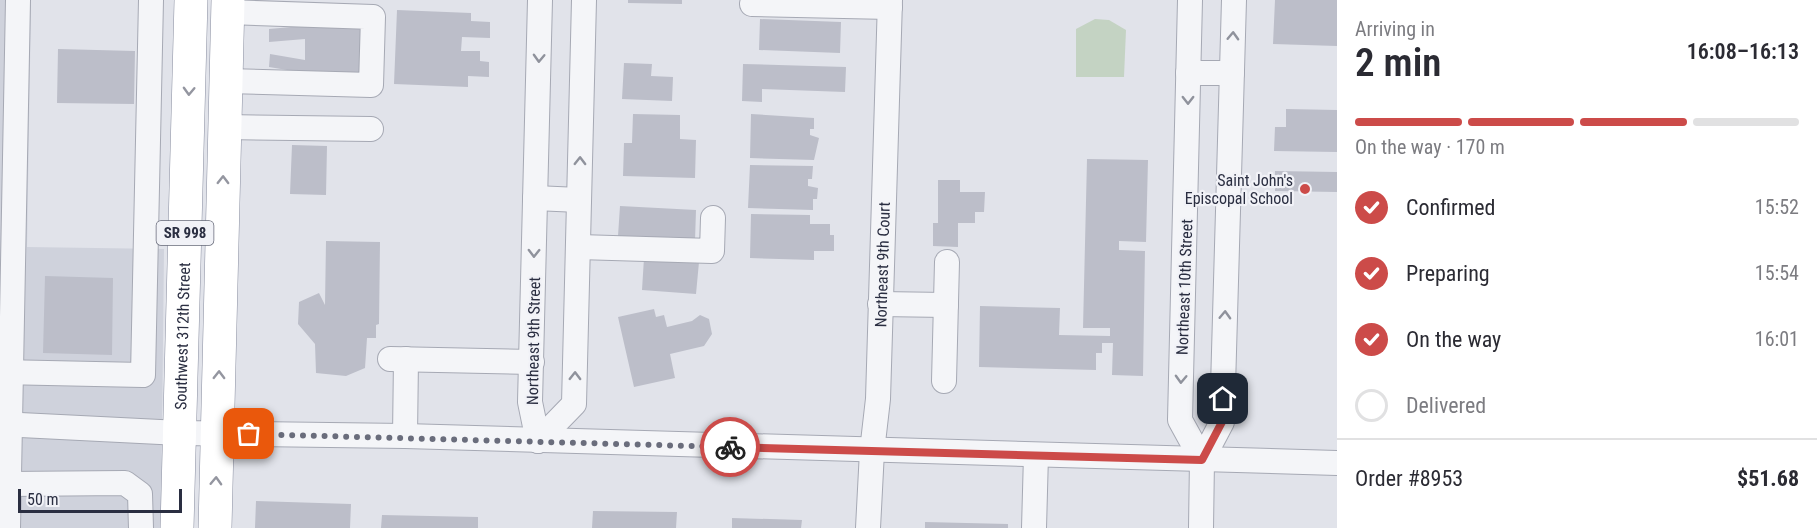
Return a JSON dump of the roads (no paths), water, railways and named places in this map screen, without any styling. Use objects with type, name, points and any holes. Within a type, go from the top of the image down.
[{"type":"highway","name":"Southwest 312th Street","points":[[177,528],[191,0]]},
{"type":"highway","name":"SR 998","points":[[214,528],[228,6]]},
{"type":"street","points":[[8,528],[5,478],[5,372],[18,0]]},
{"type":"street","points":[[5,372],[143,375],[151,0]]},
{"type":"street","name":"Northeast 9th Street","points":[[538,441],[530,402],[540,0]]},
{"type":"street","name":"Northeast 9th Street","points":[[538,441],[574,404],[584,0]]},
{"type":"street","points":[[753,0],[752,4],[890,4]]},
{"type":"street","name":"Northeast 10th Street","points":[[1190,0],[1180,420],[1202,460]]},
{"type":"street","name":"Northeast 10th Street","points":[[1201,528],[1202,460],[1222,422],[1234,0]]},
{"type":"street","name":"Northeast 9th Court","points":[[867,528],[878,399],[890,4]]},
{"type":"street","points":[[226,81],[371,85],[373,28],[373,17],[228,6]]},
{"type":"street","points":[[1188,73],[1232,73]]},
{"type":"street","points":[[225,128],[371,129]]},
{"type":"street","points":[[535,198],[579,200]]},
{"type":"street","points":[[579,247],[712,251],[713,218]]},
{"type":"street","points":[[944,381],[947,262]]},
{"type":"street","points":[[880,304],[946,305]]},
{"type":"street","points":[[405,436],[398,359],[532,362]]},
{"type":"street","points":[[4,425],[180,433],[405,436],[1337,463]]},
{"type":"street","points":[[1034,528],[1036,455]]},
{"type":"street","points":[[5,478],[125,483],[140,494],[141,528]]},
{"type":"place","name":"Saint John's Episcopal School","points":[[1305,189]]}]
